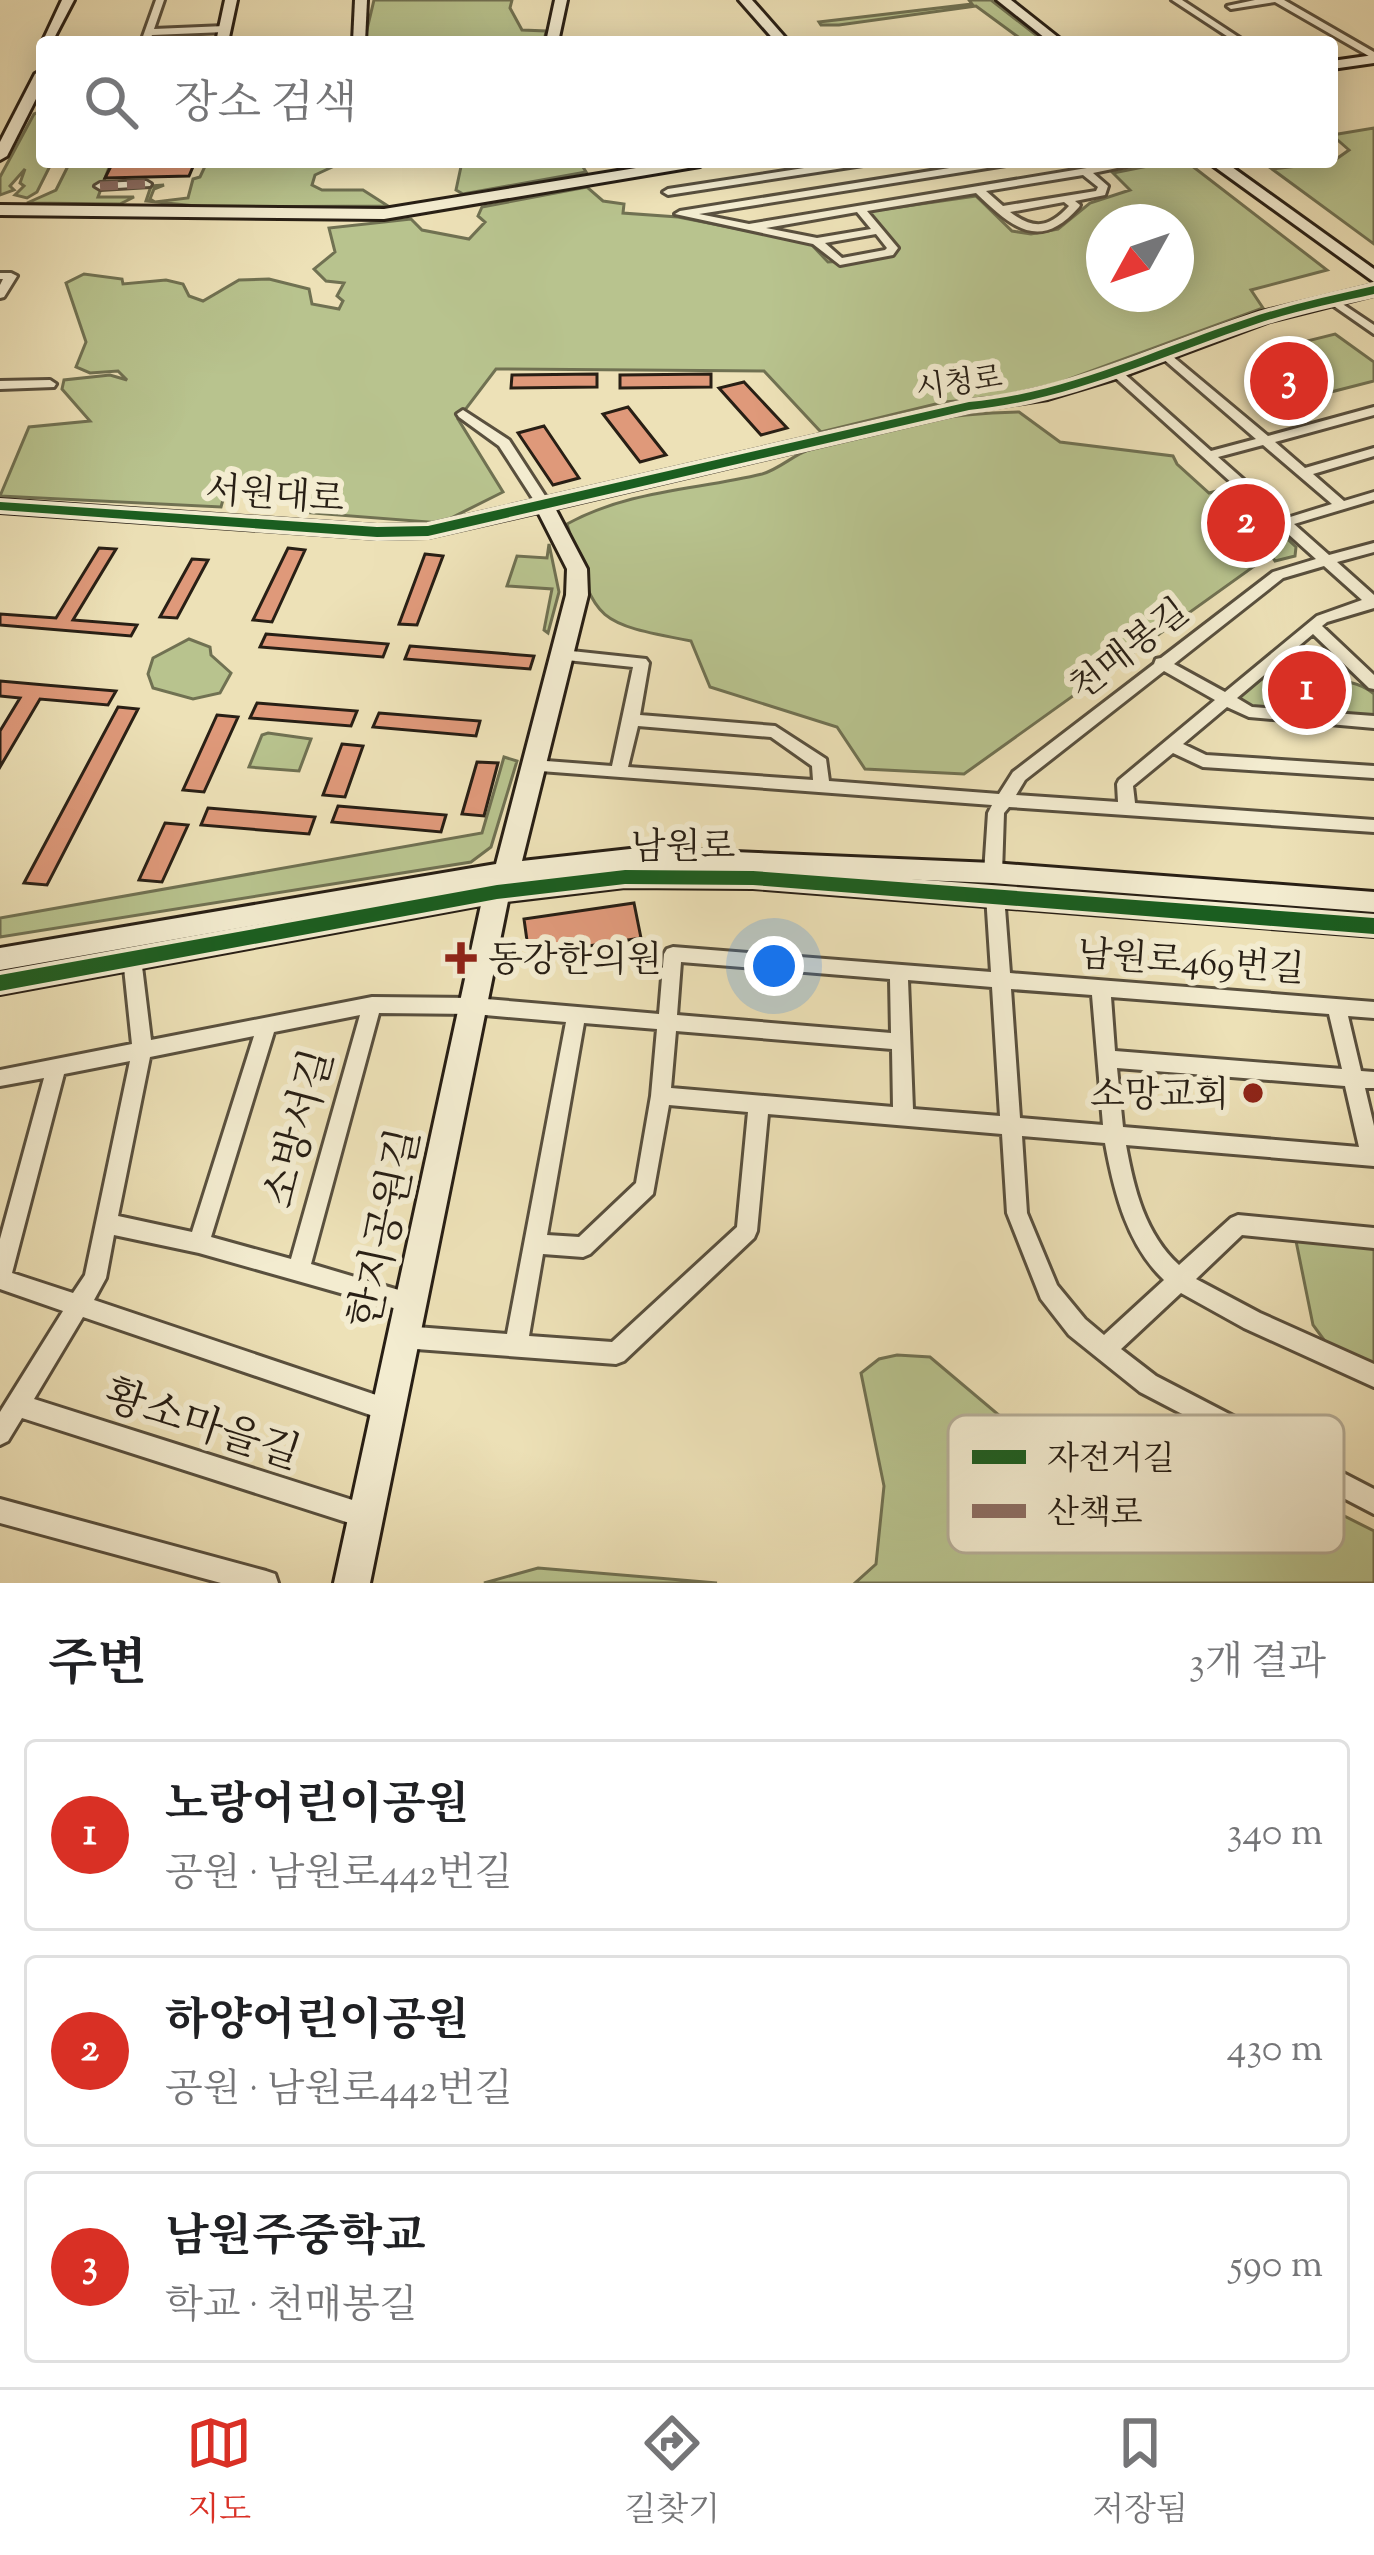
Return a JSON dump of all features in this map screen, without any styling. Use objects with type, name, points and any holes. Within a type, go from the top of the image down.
[{"type":"street","points":[[49,36],[68,0]]},
{"type":"street","points":[[61,36],[80,0]]},
{"type":"street","points":[[147,36],[160,0]]},
{"type":"street","points":[[186,36],[224,35],[231,0]]},
{"type":"street","points":[[359,36],[361,0]]},
{"type":"street","points":[[553,36],[561,0]]},
{"type":"street","points":[[745,0],[778,36]]},
{"type":"street","points":[[1003,0],[1050,36]]},
{"type":"street","points":[[1013,0],[1060,36]]},
{"type":"street","points":[[1176,0],[1232,36]]},
{"type":"street","points":[[1231,6],[1276,0],[1337,36]]},
{"type":"street","points":[[1338,37],[1374,58]]},
{"type":"street","points":[[1338,64],[1374,58]]},
{"type":"street","points":[[0,125],[36,60]]},
{"type":"street","points":[[0,156],[36,86]]},
{"type":"street","points":[[25,108],[36,107]]},
{"type":"street","points":[[0,210],[384,214],[595,170],[665,168]]},
{"type":"street","points":[[783,168],[823,215]]},
{"type":"street","points":[[668,192],[826,168]]},
{"type":"street","points":[[910,168],[938,195]]},
{"type":"street","points":[[680,214],[969,168]]},
{"type":"street","points":[[1032,168],[1043,178]]},
{"type":"street","points":[[750,226],[1108,168]]},
{"type":"street","points":[[1223,168],[1374,277]]},
{"type":"street","points":[[1234,168],[1374,267]]},
{"type":"street","points":[[653,170],[680,214]]},
{"type":"street","points":[[1001,210],[1101,193],[1102,186],[1086,172]]},
{"type":"street","points":[[100,186],[146,184]]},
{"type":"street","points":[[978,189],[1018,227],[1030,230],[1060,222],[1075,206],[1066,199]]},
{"type":"street","points":[[817,241],[840,262],[889,253],[893,248],[860,209]]},
{"type":"street","points":[[680,214],[817,241],[878,230]]},
{"type":"street","points":[[0,276],[11,276],[0,295]]},
{"type":"street","name":"시청로","points":[[544,505],[969,406],[1016,404],[1251,321],[1374,290]]},
{"type":"street","points":[[1332,300],[1374,330]]},
{"type":"street","points":[[1166,354],[1342,506]]},
{"type":"street","points":[[1115,372],[1374,602]]},
{"type":"street","points":[[0,386],[50,384]]},
{"type":"street","points":[[463,414],[504,443],[577,569],[577,595],[502,882]]},
{"type":"street","points":[[1208,456],[1371,416]]},
{"type":"street","points":[[1305,472],[1374,452]]},
{"type":"street","points":[[1284,523],[1374,496]]},
{"type":"street","name":"서원대로","points":[[0,506],[377,532],[428,531],[544,505]]},
{"type":"street","name":"천매봉길","points":[[1003,798],[1019,776],[1277,575],[1374,547]]},
{"type":"street","points":[[1127,809],[1125,784],[1322,619],[1374,602]]},
{"type":"street","points":[[1314,627],[1374,684]]},
{"type":"street","points":[[562,655],[641,663],[619,772]]},
{"type":"street","points":[[1161,663],[1249,712],[1374,722]]},
{"type":"street","points":[[631,720],[775,732],[820,763],[821,786]]},
{"type":"street","points":[[1171,746],[1203,760],[1374,772]]},
{"type":"street","points":[[533,766],[1374,826]]},
{"type":"street","points":[[1003,798],[996,813],[994,884],[1003,982],[1007,1124],[1017,1214],[1027,1246],[1048,1292],[1105,1350],[1148,1384],[1207,1415]]},
{"type":"street","name":"남원로","points":[[0,959],[502,882],[625,877],[994,884],[1374,902]]},
{"type":"street","name":"남원로","points":[[0,983],[502,882]]},
{"type":"street","name":"한지공원길","points":[[352,1583],[502,882]]},
{"type":"street","name":"남원로","points":[[994,884],[1374,926]]},
{"type":"street","name":"남원로469번길","points":[[668,1022],[673,954],[1374,1010]]},
{"type":"street","points":[[0,1433],[95,1278],[142,1048],[132,958]]},
{"type":"street","points":[[899,974],[903,1114]]},
{"type":"street","points":[[1100,988],[1123,1197],[1145,1244],[1179,1281],[1374,1376]]},
{"type":"street","name":"소방서길","points":[[298,1272],[371,1005]]},
{"type":"street","name":"소방서길","points":[[0,1078],[371,1005],[474,1006],[898,1042]]},
{"type":"street","points":[[661,1096],[1373,1157],[1363,1079],[1337,1007]]},
{"type":"street","points":[[516,1345],[576,1017]]},
{"type":"street","points":[[535,1244],[583,1247],[646,1187],[668,1022]]},
{"type":"street","name":"소방서길","points":[[199,1243],[267,1024]]},
{"type":"street","points":[[1109,1059],[1363,1079]]},
{"type":"street","points":[[0,1279],[57,1065]]},
{"type":"street","points":[[403,1337],[616,1353],[747,1231],[759,1105]]},
{"type":"street","points":[[109,1224],[199,1243],[411,1304]]},
{"type":"street","points":[[1105,1350],[1238,1225],[1374,1238]]},
{"type":"street","name":"황소마을길","points":[[0,1279],[388,1410]]},
{"type":"street","name":"황소마을길","points":[[17,1405],[364,1516]]},
{"type":"street","points":[[1344,1486],[1374,1502]]},
{"type":"street","points":[[0,1511],[266,1583]]},
{"type":"green space","points":[[374,0],[512,0],[510,8],[522,30],[546,31],[545,36],[365,36]]},
{"type":"green space","points":[[969,0],[991,0],[1037,36],[1017,36],[976,6],[839,25],[819,22],[972,4]]},
{"type":"green space","points":[[34,114],[36,168],[49,168],[37,192],[27,198],[15,195],[24,186],[20,183],[25,169],[10,186],[14,190],[0,195],[0,177]]},
{"type":"green space","points":[[1374,128],[1374,244],[1272,169],[1338,168],[1338,158],[1349,150],[1338,134]]},
{"type":"green space","points":[[67,168],[109,168],[98,197],[134,197],[120,204],[27,203],[56,190]]},
{"type":"green space","points":[[204,168],[330,168],[315,175],[312,185],[322,190],[363,190],[388,206],[206,207],[155,202],[188,198],[193,179]]},
{"type":"green space","points":[[461,168],[584,168],[586,172],[463,194],[456,190]]},
{"type":"green space","points":[[1195,168],[1327,270],[1251,290],[1263,308],[1056,384],[1008,397],[944,402],[821,432],[764,371],[496,369],[458,419],[503,492],[441,523],[299,512],[306,480],[228,482],[221,507],[0,496],[29,427],[90,421],[62,389],[64,380],[110,375],[127,380],[118,371],[90,373],[76,367],[86,342],[66,283],[84,274],[122,279],[123,284],[166,280],[183,284],[189,296],[203,301],[239,280],[269,279],[309,289],[312,304],[339,309],[343,301],[337,296],[344,283],[326,281],[314,269],[335,252],[329,228],[411,219],[422,230],[469,239],[485,222],[478,216],[482,207],[587,187],[603,201],[624,204],[623,213],[678,217],[810,243],[828,262],[862,260],[896,247],[865,212],[976,196],[1012,231],[1031,234],[1058,229],[1086,206],[1086,312],[1194,312],[1194,204],[1090,203],[1130,190],[1113,173]]},
{"type":"green space","points":[[1335,334],[1374,362],[1374,381],[1323,394],[1267,351]]},
{"type":"green space","points":[[1019,412],[1060,442],[1173,456],[1209,493],[1232,487],[1296,547],[1295,556],[1275,561],[1264,544],[1235,526],[1260,562],[964,774],[865,769],[837,727],[710,687],[691,641],[615,621],[602,612],[584,581],[567,524],[590,513],[639,497],[762,474],[805,451],[888,427]]},
{"type":"green space","points":[[549,544],[559,592],[548,633],[544,630],[552,589],[507,586],[517,556],[547,558]]},
{"type":"green space","points":[[189,639],[210,647],[211,655],[231,673],[220,693],[193,699],[153,688],[148,674],[153,658]]},
{"type":"green space","points":[[1272,668],[1363,687],[1374,694],[1374,717],[1247,708],[1236,697]]},
{"type":"green space","points":[[262,735],[311,739],[299,771],[249,767]]},
{"type":"green space","points":[[504,757],[517,761],[491,847],[471,862],[0,937],[0,918],[482,833]]},
{"type":"green space","points":[[1296,1241],[1374,1248],[1374,1368],[1327,1344],[1313,1325]]},
{"type":"green space","points":[[930,1357],[999,1415],[948,1415],[948,1553],[1344,1553],[1344,1516],[1374,1531],[1374,1583],[855,1583],[876,1564],[884,1486],[861,1373],[879,1359]]},
{"type":"green space","points":[[538,1568],[717,1583],[484,1583]]},
{"type":"building","points":[[110,168],[192,168],[189,176],[105,178]]},
{"type":"building","points":[[597,374],[597,387],[511,388],[512,375]]},
{"type":"building","points":[[711,374],[711,387],[620,388],[620,375]]},
{"type":"building","points":[[744,382],[787,428],[761,435],[719,388]]},
{"type":"building","points":[[628,407],[666,455],[640,462],[603,414]]},
{"type":"building","points":[[544,426],[579,478],[553,485],[518,433]]},
{"type":"building","points":[[99,548],[116,549],[73,620],[137,625],[131,636],[0,625],[0,614],[56,618]]},
{"type":"building","points":[[288,548],[305,550],[272,622],[253,620]]},
{"type":"building","points":[[425,554],[443,556],[417,625],[399,624]]},
{"type":"building","points":[[192,559],[208,560],[177,618],[160,617]]},
{"type":"building","points":[[266,634],[388,644],[383,657],[260,647]]},
{"type":"building","points":[[410,646],[534,656],[530,669],[405,659]]},
{"type":"building","points":[[0,681],[116,691],[108,705],[40,699],[0,767],[0,731],[20,698],[0,696]]},
{"type":"building","points":[[257,703],[357,711],[351,726],[250,718]]},
{"type":"building","points":[[118,707],[138,709],[47,885],[24,883]]},
{"type":"building","points":[[379,713],[480,721],[476,736],[373,727]]},
{"type":"building","points":[[217,715],[238,717],[204,792],[183,790]]},
{"type":"building","points":[[342,744],[363,746],[345,797],[323,795]]},
{"type":"building","points":[[477,762],[498,763],[484,816],[462,814]]},
{"type":"building","points":[[338,806],[446,815],[441,832],[332,822]]},
{"type":"building","points":[[208,808],[315,817],[309,834],[201,825]]},
{"type":"building","points":[[165,823],[188,825],[162,882],[139,880]]},
{"type":"building","points":[[634,903],[641,938],[529,955],[524,919]]},
{"type":"marked path","points":[[100,186],[146,184]]},
{"type":"cycle path","points":[[0,506],[377,532],[428,531],[969,406],[1042,396],[1264,317],[1374,290]]},
{"type":"cycle path","points":[[0,983],[497,892],[625,877],[753,878],[1374,926]]},
{"type":"place","name":"남원주중학교","points":[[1289,381]]},
{"type":"place","name":"하양어린이공원","points":[[1246,523]]},
{"type":"place","name":"노랑어린이공원","points":[[1307,690]]},
{"type":"place","name":"동강한의원","points":[[461,958]]},
{"type":"place","name":"소망교회","points":[[1253,1093]]}]
